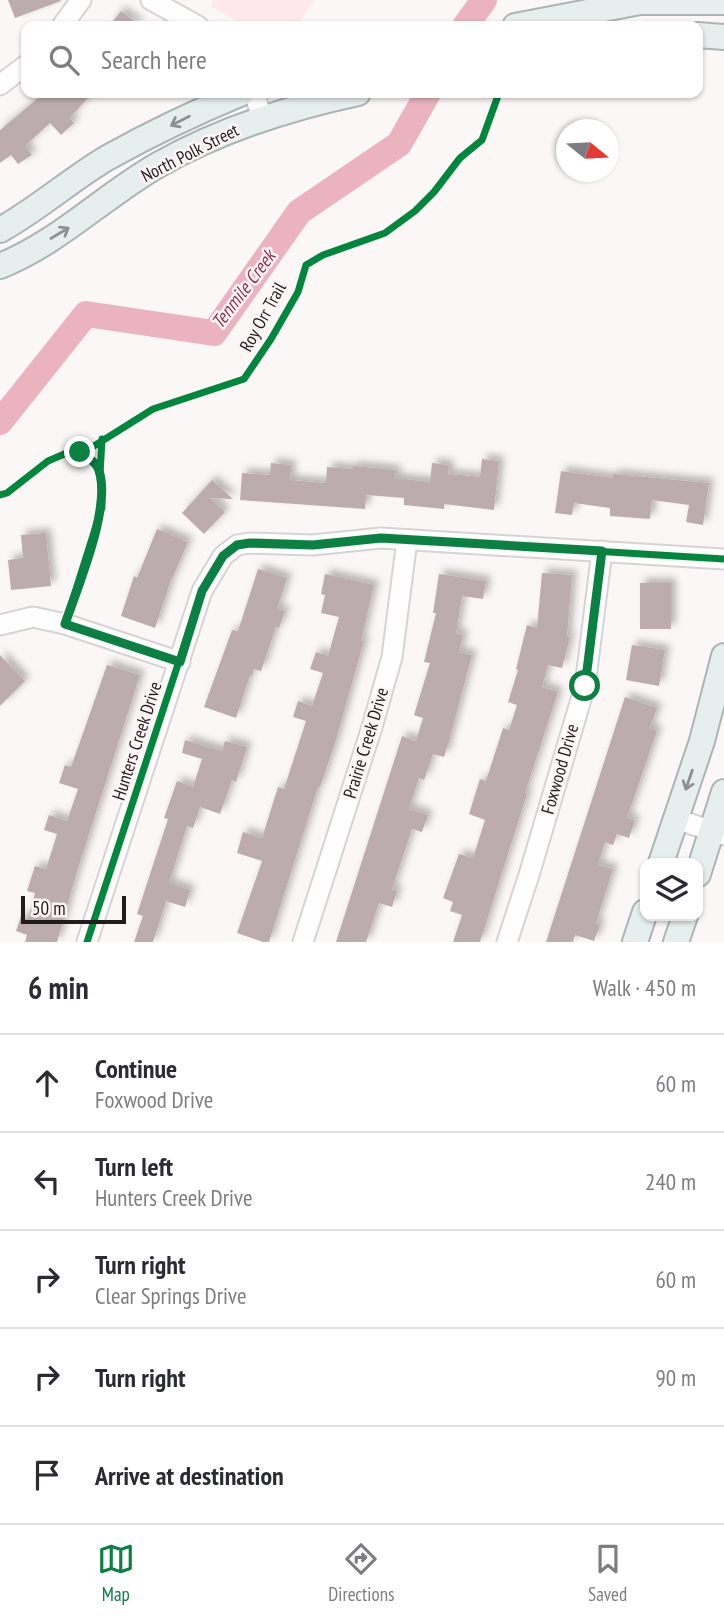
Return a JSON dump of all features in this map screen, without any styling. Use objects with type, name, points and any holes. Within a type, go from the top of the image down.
[{"type":"main road","points":[[537,21],[640,2],[724,2]]},
{"type":"main road","points":[[703,35],[724,37]]},
{"type":"main road","name":"North Polk Street","points":[[0,230],[26,216],[105,159],[230,98]]},
{"type":"main road","name":"North Polk Street","points":[[0,266],[70,226],[156,166],[206,140],[262,117],[336,98]]},
{"type":"main road","points":[[663,858],[702,741],[724,656]]},
{"type":"main road","points":[[703,864],[718,833],[724,792]]},
{"type":"main road","points":[[635,942],[642,921]]},
{"type":"main road","points":[[676,942],[683,921]]},
{"type":"street","points":[[66,21],[81,0]]},
{"type":"street","points":[[151,0],[189,21]]},
{"type":"street","points":[[0,85],[21,69]]},
{"type":"street","points":[[256,98],[262,117]]},
{"type":"street","name":"Hunters Creek Drive","points":[[87,942],[202,591],[223,556],[237,545],[336,544],[381,538],[724,559]]},
{"type":"street","name":"Prairie Creek Drive","points":[[303,942],[392,657],[407,540]]},
{"type":"street","name":"Foxwood Drive","points":[[507,942],[585,686],[602,551]]},
{"type":"street","points":[[0,625],[33,617],[65,624],[180,662]]},
{"type":"street","points":[[676,819],[718,833]]},
{"type":"shaded area","points":[[214,0],[314,0],[300,21],[237,21],[211,6]]},
{"type":"building","points":[[8,0],[60,0],[61,1],[15,18]]},
{"type":"building","points":[[121,11],[134,21],[113,21]]},
{"type":"building","points":[[38,98],[88,98],[70,118],[74,123],[61,135],[50,123],[25,146],[32,155],[18,164],[11,155],[0,163],[0,130]]},
{"type":"building","points":[[482,459],[499,461],[494,510],[444,504],[444,509],[404,505],[404,498],[366,495],[365,509],[240,500],[242,473],[270,475],[271,463],[291,465],[290,480],[326,483],[327,467],[353,469],[353,466],[396,470],[395,478],[430,482],[432,463],[449,465],[448,474],[480,477]]},
{"type":"building","points":[[561,471],[613,478],[613,474],[709,483],[703,525],[686,522],[689,505],[652,500],[650,519],[610,516],[610,508],[574,503],[572,515],[555,513]]},
{"type":"building","points":[[212,480],[233,499],[210,498],[225,512],[204,534],[182,513]]},
{"type":"building","points":[[157,529],[188,542],[172,577],[155,628],[121,616],[134,576],[137,578]]},
{"type":"building","points":[[46,533],[51,586],[11,590],[8,560],[23,558],[21,535]]},
{"type":"building","points":[[258,569],[287,578],[277,609],[285,611],[279,628],[276,627],[261,671],[254,669],[252,676],[250,675],[236,718],[204,707],[232,630],[238,631]]},
{"type":"building","points":[[542,573],[572,575],[567,636],[570,637],[562,668],[548,665],[542,687],[558,692],[480,942],[453,942],[462,915],[450,911],[453,902],[443,898],[459,854],[473,858],[485,820],[469,814],[480,779],[486,781],[503,728],[509,730],[517,705],[508,702],[527,625],[537,628]]},
{"type":"building","points":[[325,574],[374,585],[361,641],[364,641],[335,743],[318,787],[269,942],[263,942],[237,933],[262,861],[237,853],[243,832],[262,838],[278,787],[284,789],[306,721],[293,717],[298,701],[312,706],[323,673],[310,669],[316,652],[328,656],[339,617],[321,613],[325,595],[321,594]]},
{"type":"building","points":[[439,574],[486,581],[483,599],[462,596],[456,633],[463,635],[459,652],[472,655],[449,741],[444,757],[433,754],[424,780],[419,778],[409,809],[428,815],[422,832],[412,829],[392,889],[397,891],[392,907],[379,903],[366,942],[336,942],[402,736],[416,741],[423,718],[414,715],[430,663],[424,662],[436,613],[433,613]]},
{"type":"building","points":[[640,583],[671,583],[671,629],[640,629]]},
{"type":"building","points":[[632,645],[665,650],[659,686],[626,680]]},
{"type":"building","points":[[0,655],[25,681],[0,706]]},
{"type":"building","points":[[107,665],[140,675],[57,942],[25,942],[27,935],[16,931],[21,916],[28,919],[35,893],[27,891],[35,866],[46,869],[57,834],[44,830],[49,815],[67,821],[78,789],[59,783],[65,765],[71,767]]},
{"type":"building","points":[[625,697],[657,708],[650,728],[657,731],[627,818],[635,820],[629,838],[617,834],[613,845],[605,842],[598,865],[613,869],[596,923],[600,925],[594,941],[575,935],[573,942],[546,942]]},
{"type":"building","points":[[185,740],[222,751],[225,741],[247,747],[236,782],[232,780],[220,814],[200,807],[193,828],[187,826],[169,883],[190,890],[185,907],[166,901],[153,942],[134,942],[143,916],[137,914],[168,819],[164,818],[177,781],[193,787],[202,759],[182,753]]},
{"type":"waterway","name":"Tenmile Creek","points":[[469,21],[484,0]]},
{"type":"waterway","name":"Tenmile Creek","points":[[0,422],[86,314],[214,333],[299,212],[399,144],[425,98]]},
{"type":"cycle path","name":"Roy Orr Trail","points":[[0,495],[7,493],[48,461],[69,452],[86,451],[153,409],[244,379],[298,292],[306,265],[323,255],[385,233],[415,211],[434,192],[460,158],[482,140],[497,98]]},
{"type":"cycle path","points":[[65,624],[102,507],[102,439]]},
{"type":"cycle path","points":[[87,942],[202,591],[223,556],[237,545],[313,545],[381,538],[724,559]]},
{"type":"route","points":[[80,452],[95,463],[100,474],[102,502],[65,624],[180,662],[202,591],[213,570],[223,556],[237,545],[250,543],[313,545],[381,538],[602,551],[585,686]]}]
